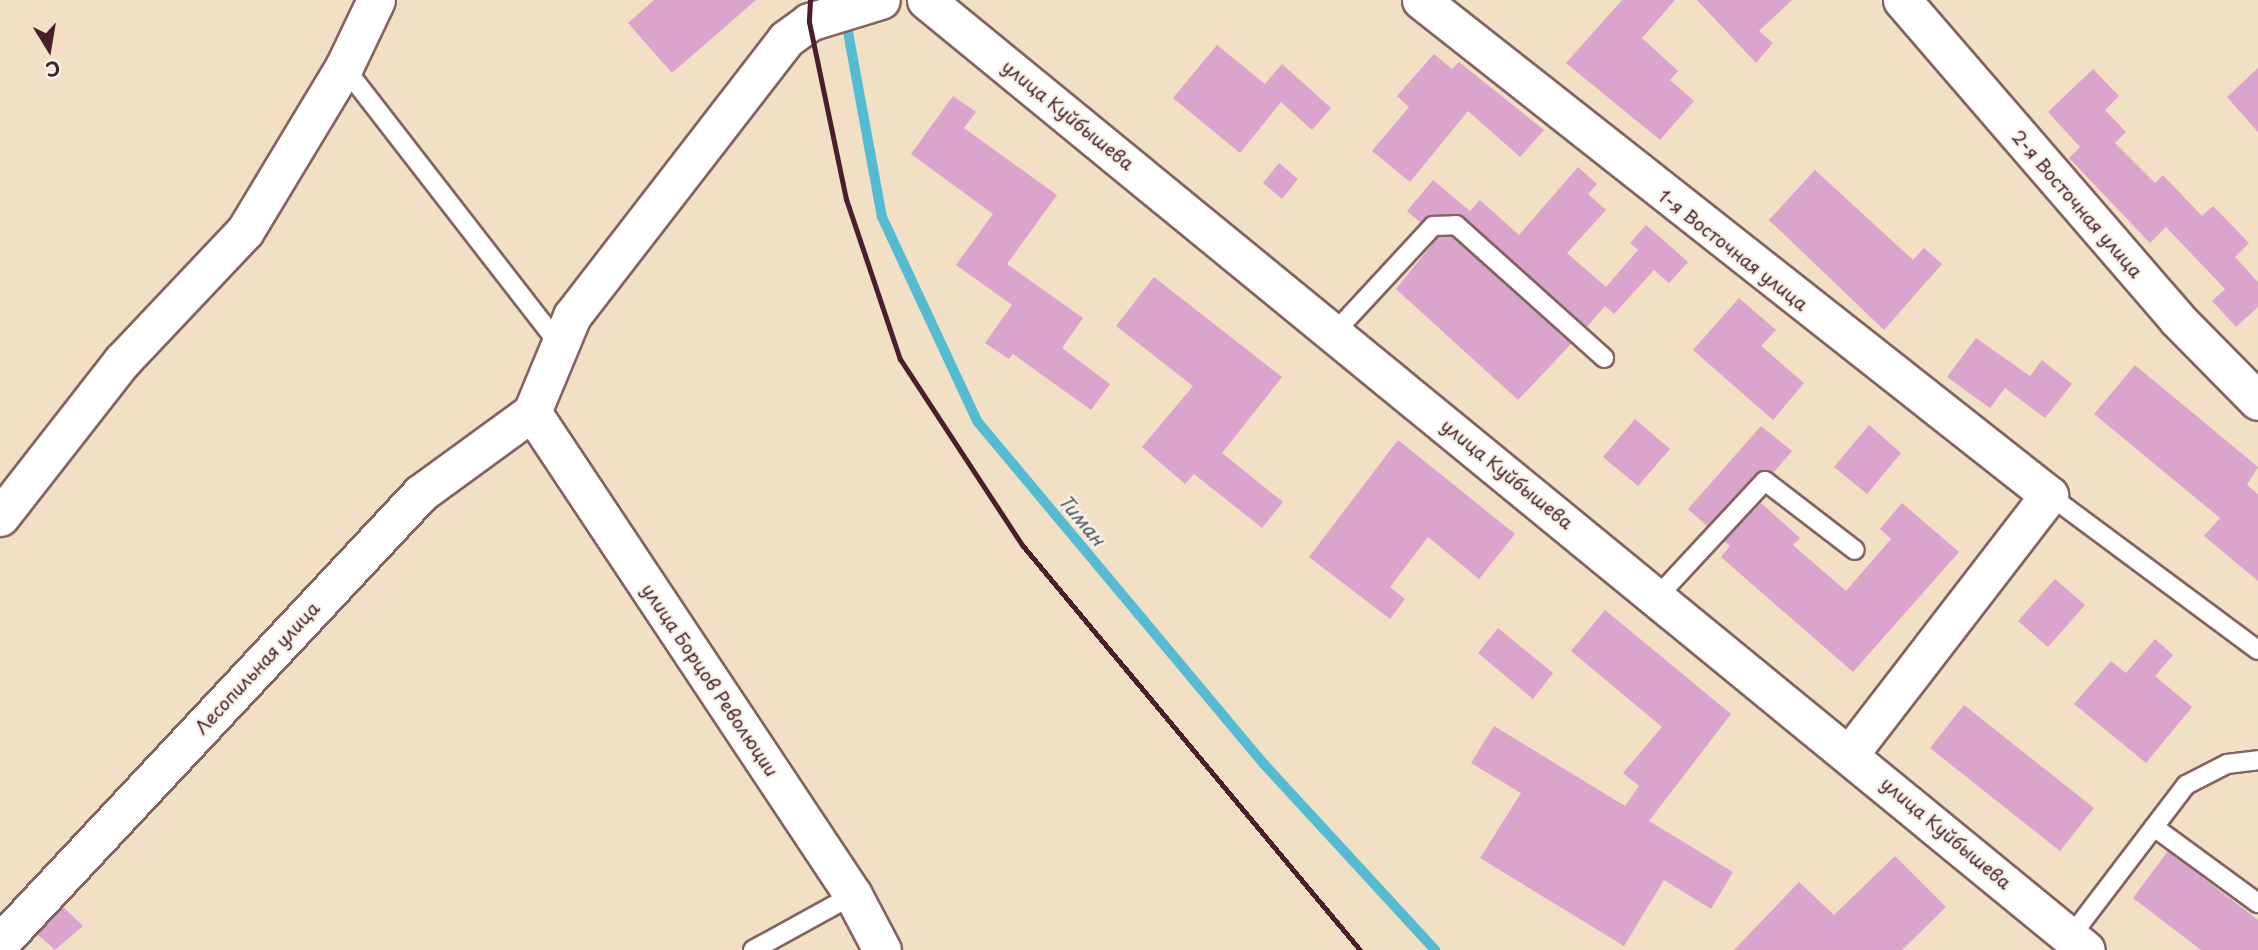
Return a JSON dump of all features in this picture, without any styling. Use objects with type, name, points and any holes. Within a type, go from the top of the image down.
[{"type":"street","points":[[0,517],[122,360],[245,231],[344,66],[376,0]]},
{"type":"street","points":[[533,412],[572,316],[786,39],[809,22],[881,0]]},
{"type":"street","name":"улица Куйбышева","points":[[926,0],[1850,753],[2078,943]]},
{"type":"street","name":"1-я Восточная улица","points":[[1421,0],[2049,495]]},
{"type":"street","name":"2-я Восточная улица","points":[[1902,0],[2177,319],[2258,401]]},
{"type":"street","name":"улица Борцов Революции","points":[[533,412],[853,895],[883,950]]},
{"type":"street","name":"Лесопильная улица","points":[[0,943],[421,493],[533,412]]},
{"type":"street","points":[[1850,753],[2049,495]]},
{"type":"lane","points":[[344,66],[560,345]]},
{"type":"lane","points":[[1334,333],[1433,226],[1456,225],[1604,358]]},
{"type":"lane","points":[[1657,596],[1765,481],[1855,550]]},
{"type":"lane","points":[[2049,495],[2258,650]]},
{"type":"lane","points":[[2078,943],[2154,827],[2186,785],[2227,764],[2258,760]]},
{"type":"lane","points":[[2154,827],[2258,904]]},
{"type":"lane","points":[[753,950],[853,895]]},
{"type":"building","points":[[654,0],[756,0],[672,73],[628,23]]},
{"type":"building","points":[[1622,0],[1675,0],[1642,38],[1678,71],[1670,80],[1694,101],[1660,140],[1566,63]]},
{"type":"building","points":[[1697,0],[1792,0],[1759,31],[1773,43],[1756,63]]},
{"type":"building","points":[[1217,45],[1265,84],[1282,64],[1331,108],[1312,130],[1281,102],[1240,153],[1173,98]]},
{"type":"building","points":[[1434,54],[1452,69],[1459,62],[1544,130],[1520,157],[1468,111],[1410,182],[1372,151],[1409,107],[1397,96]]},
{"type":"building","points":[[2258,68],[2258,132],[2227,97]]},
{"type":"building","points":[[2093,69],[2119,96],[2105,110],[2126,132],[2115,143],[2155,183],[2163,175],[2202,216],[2213,206],[2249,243],[2235,257],[2258,282],[2258,307],[2236,327],[2212,301],[2225,289],[2166,227],[2150,243],[2069,158],[2080,147],[2048,112]]},
{"type":"building","points":[[953,96],[976,112],[964,128],[1057,195],[1007,264],[1083,318],[1062,348],[1110,384],[1091,410],[1013,354],[1009,359],[985,343],[1012,305],[956,265],[993,214],[911,154]]},
{"type":"building","points":[[1279,163],[1298,179],[1282,199],[1263,183]]},
{"type":"building","points":[[1578,167],[1597,184],[1588,194],[1606,210],[1567,253],[1606,287],[1638,250],[1630,243],[1646,225],[1688,262],[1669,283],[1654,270],[1614,314],[1605,306],[1587,327],[1464,217],[1432,215],[1421,223],[1407,211],[1433,180],[1470,211],[1480,200],[1519,235]]},
{"type":"building","points":[[1815,170],[1913,260],[1924,248],[1942,264],[1884,330],[1769,220]]},
{"type":"building","points":[[1438,237],[1452,237],[1571,344],[1518,400],[1396,289]]},
{"type":"building","points":[[1154,277],[1282,377],[1222,453],[1283,502],[1262,528],[1194,474],[1185,484],[1142,447],[1193,386],[1116,326]]},
{"type":"building","points":[[1739,298],[1776,330],[1761,346],[1804,383],[1773,420],[1693,350]]},
{"type":"building","points":[[1976,338],[2030,376],[2042,360],[2072,384],[2045,418],[2005,388],[1990,408],[1947,377]]},
{"type":"building","points":[[2135,365],[2258,467],[2247,485],[2258,494],[2258,581],[2204,536],[2220,518],[2094,414]]},
{"type":"building","points":[[1635,419],[1670,449],[1638,486],[1603,457]]},
{"type":"building","points":[[1869,425],[1901,453],[1867,494],[1834,467]]},
{"type":"building","points":[[1761,426],[1792,451],[1773,473],[1757,473],[1707,526],[1688,509]]},
{"type":"building","points":[[1398,440],[1515,534],[1479,579],[1428,537],[1390,587],[1405,599],[1390,619],[1309,557]]},
{"type":"building","points":[[1761,503],[1800,538],[1793,545],[1846,591],[1891,539],[1880,529],[1902,503],[1959,552],[1853,672],[1721,557],[1730,546],[1724,541]]},
{"type":"building","points":[[2055,579],[2085,605],[2048,647],[2018,621]]},
{"type":"building","points":[[1605,610],[1731,714],[1649,821],[1733,872],[1711,909],[1664,880],[1624,946],[1480,858],[1521,793],[1471,763],[1494,726],[1625,806],[1639,786],[1623,773],[1662,727],[1571,651]]},
{"type":"building","points":[[1498,628],[1553,673],[1533,699],[1478,653]]},
{"type":"building","points":[[2155,639],[2173,655],[2155,676],[2192,707],[2146,763],[2074,704],[2111,661],[2126,673]]},
{"type":"building","points":[[1964,705],[2094,808],[2060,851],[1930,748]]},
{"type":"building","points":[[2168,851],[2258,920],[2258,950],[2201,950],[2133,898]]},
{"type":"building","points":[[1895,856],[1946,907],[1902,950],[1734,950],[1799,882],[1834,915]]},
{"type":"building","points":[[63,907],[83,926],[55,950],[37,934]]},
{"type":"waterway","name":"Тиман","points":[[848,32],[882,217],[977,421],[1264,764],[1435,950]]},
{"type":"railway","points":[[810,0],[809,22],[846,199],[900,359],[1023,546],[1360,950]]}]
